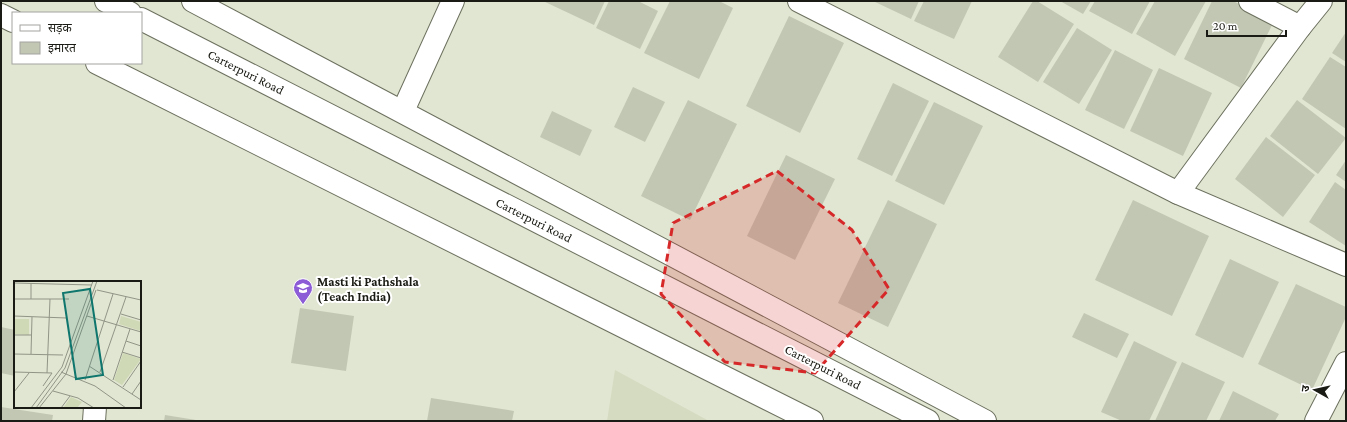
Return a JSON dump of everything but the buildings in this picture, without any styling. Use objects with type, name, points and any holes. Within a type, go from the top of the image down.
[{"type":"street","points":[[106,1],[128,12]]},
{"type":"street","points":[[193,1],[403,111],[985,421]]},
{"type":"street","points":[[403,111],[453,1]]},
{"type":"street","points":[[799,1],[1178,193],[1346,265]]},
{"type":"street","points":[[1250,1],[1300,27]]},
{"type":"street","points":[[1178,193],[1300,27],[1321,1]]},
{"type":"street","points":[[1,15],[12,20]]},
{"type":"street","name":"Carterpuri Road","points":[[142,20],[928,421]]},
{"type":"street","points":[[98,64],[812,421]]},
{"type":"street","points":[[1316,421],[1346,363]]},
{"type":"street","points":[[94,421],[95,408]]},
{"type":"highlighted area","points":[[777,171],[852,230],[889,289],[815,373],[725,362],[661,294],[673,223]]},
{"type":"shaded area","points":[[615,370],[709,421],[607,421]]},
{"type":"place","name":"Masti ki Pathshala (Teach India)","points":[[303,305]]}]
